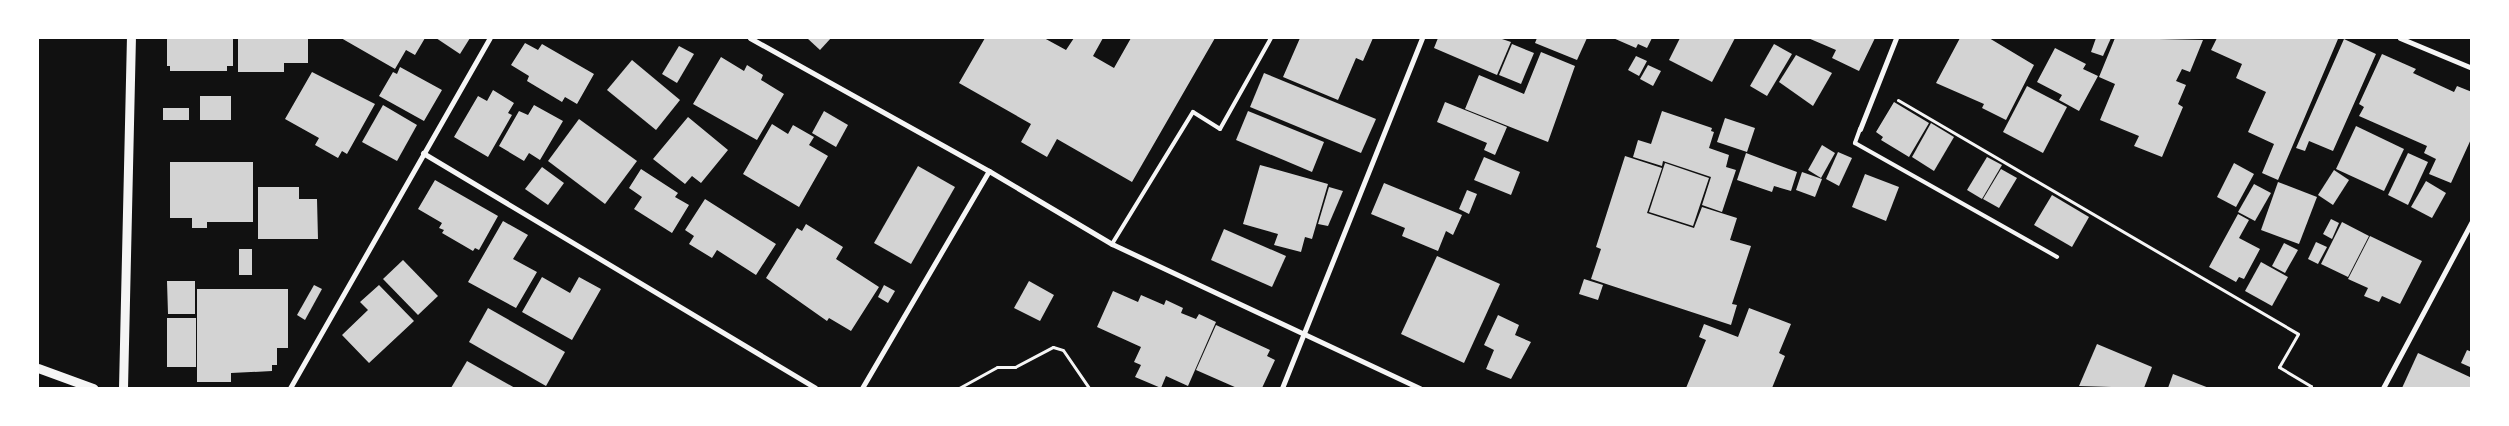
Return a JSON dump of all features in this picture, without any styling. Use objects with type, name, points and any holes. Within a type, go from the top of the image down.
[{"type":"street","points":[[123,388],[131,38]]},
{"type":"street","points":[[290,388],[490,38]]},
{"type":"street","points":[[750,38],[989,171],[1112,244],[1420,388]]},
{"type":"street","points":[[1282,388],[1422,38]]},
{"type":"street","points":[[1860,129],[1896,38]]},
{"type":"street","points":[[2400,38],[2472,68]]},
{"type":"street","points":[[423,153],[815,388]]},
{"type":"street","points":[[862,388],[989,171]]},
{"type":"street","points":[[2383,388],[2472,221]]},
{"type":"street","points":[[38,368],[93,388]]},
{"type":"lane","points":[[1112,244],[1193,112],[1220,129],[1271,38]]},
{"type":"lane","points":[[1860,129],[1855,143],[2057,257]]},
{"type":"path","points":[[1876,88],[2298,334],[2279,367],[2311,386],[2310,388]]},
{"type":"path","points":[[959,388],[997,367],[1015,367],[1053,347],[1063,350],[1089,388]]},
{"type":"building","points":[[167,38],[233,38],[233,66],[227,66],[227,71],[170,71],[170,66],[167,66]]},
{"type":"building","points":[[238,38],[308,38],[308,63],[284,63],[284,72],[238,72]]},
{"type":"building","points":[[341,38],[425,38],[415,55],[406,50],[395,69]]},
{"type":"building","points":[[436,38],[470,38],[460,54]]},
{"type":"building","points":[[807,38],[831,38],[820,50]]},
{"type":"building","points":[[985,38],[1044,38],[1066,50],[1074,38],[1103,38],[1093,56],[1114,68],[1131,38],[1215,38],[1132,182],[1057,139],[1047,157],[1021,142],[1031,124],[959,83]]},
{"type":"building","points":[[1300,38],[1373,38],[1363,61],[1356,58],[1338,100],[1283,77]]},
{"type":"building","points":[[1438,38],[1499,38],[1511,42],[1497,75],[1434,48]]},
{"type":"building","points":[[1537,38],[1587,38],[1577,60],[1535,43]]},
{"type":"building","points":[[1613,38],[1652,38],[1647,48],[1638,44],[1636,48]]},
{"type":"building","points":[[1680,38],[1735,38],[1712,82],[1669,60]]},
{"type":"building","points":[[1808,38],[1875,38],[1859,71],[1832,58],[1836,50]]},
{"type":"building","points":[[1960,38],[1989,38],[2034,65],[2006,120],[1982,108],[1984,104],[1936,83]]},
{"type":"building","points":[[2096,38],[2111,38],[2103,56],[2091,52]]},
{"type":"building","points":[[2115,38],[2203,40],[2190,72],[2182,69],[2176,81],[2186,85],[2178,104],[2183,107],[2162,157],[2134,146],[2139,136],[2100,120],[2115,84],[2099,77]]},
{"type":"building","points":[[2217,38],[2338,39],[2278,180],[2262,173],[2274,144],[2248,132],[2266,92],[2236,78],[2242,64],[2211,50]]},
{"type":"building","points":[[2344,39],[2376,54],[2333,151],[2309,141],[2305,151],[2296,148]]},
{"type":"building","points":[[525,43],[538,50],[542,44],[594,74],[577,104],[565,97],[562,102],[527,81],[529,76],[511,65]]},
{"type":"building","points":[[1512,44],[1534,53],[1521,84],[1499,75]]},
{"type":"building","points":[[1774,44],[1792,54],[1767,96],[1750,86]]},
{"type":"building","points":[[679,46],[694,54],[677,83],[662,74]]},
{"type":"building","points":[[2055,48],[2086,64],[2083,69],[2098,76],[2079,111],[2059,100],[2062,95],[2037,82]]},
{"type":"building","points":[[1541,52],[1575,66],[1548,142],[1465,109],[1479,75],[1524,94]]},
{"type":"building","points":[[2382,54],[2416,69],[2413,73],[2454,92],[2457,86],[2472,92],[2472,137],[2451,183],[2429,174],[2436,159],[2424,153],[2427,146],[2359,116],[2364,107],[2359,104]]},
{"type":"building","points":[[1796,55],[1832,73],[1813,106],[1779,82]]},
{"type":"building","points":[[1636,56],[1647,61],[1639,76],[1628,70]]},
{"type":"building","points":[[721,57],[744,71],[747,65],[763,75],[761,80],[784,94],[757,140],[693,104]]},
{"type":"building","points":[[632,60],[680,100],[656,130],[607,90]]},
{"type":"building","points":[[1648,65],[1661,71],[1653,86],[1640,79]]},
{"type":"building","points":[[400,67],[442,90],[424,121],[379,96],[393,72],[397,74]]},
{"type":"building","points":[[312,72],[375,104],[347,154],[342,151],[338,158],[315,145],[319,138],[285,119]]},
{"type":"building","points":[[1264,73],[1376,119],[1361,153],[1250,107]]},
{"type":"building","points":[[2027,86],[2067,107],[2043,153],[2003,132]]},
{"type":"building","points":[[493,90],[514,103],[508,113],[512,115],[488,157],[454,137],[478,96],[487,101]]},
{"type":"building","points":[[200,96],[231,96],[231,120],[200,120]]},
{"type":"building","points":[[1445,102],[1507,127],[1495,155],[1484,150],[1487,143],[1437,122]]},
{"type":"building","points":[[1894,102],[1929,123],[1909,157],[1881,140],[1883,137],[1876,132]]},
{"type":"building","points":[[383,105],[417,125],[397,161],[362,142]]},
{"type":"building","points":[[534,105],[563,121],[540,160],[529,153],[524,161],[499,146],[519,111],[528,115]]},
{"type":"building","points":[[163,108],[189,108],[189,120],[163,120]]},
{"type":"building","points":[[824,111],[848,125],[836,147],[812,133]]},
{"type":"building","points":[[1248,111],[1324,142],[1312,172],[1236,140]]},
{"type":"building","points":[[1662,111],[1712,128],[1711,131],[1714,132],[1709,148],[1729,155],[1726,167],[1736,170],[1722,212],[1702,205],[1711,177],[1663,161],[1662,166],[1633,157],[1638,140],[1651,144]]},
{"type":"building","points":[[688,117],[728,150],[701,183],[692,176],[685,184],[653,159]]},
{"type":"building","points":[[1725,118],[1755,128],[1747,152],[1717,142]]},
{"type":"building","points":[[579,119],[637,161],[605,204],[548,161]]},
{"type":"building","points":[[1931,123],[1954,137],[1934,171],[1912,157]]},
{"type":"building","points":[[772,124],[788,134],[793,125],[814,137],[809,145],[828,156],[799,207],[743,174]]},
{"type":"building","points":[[2356,126],[2404,149],[2384,191],[2336,169]]},
{"type":"building","points":[[1822,145],[1835,153],[1821,178],[1808,170]]},
{"type":"building","points":[[1838,152],[1852,158],[1839,186],[1826,179]]},
{"type":"building","points":[[1746,153],[1797,172],[1791,191],[1774,186],[1772,192],[1737,180]]},
{"type":"building","points":[[2408,153],[2428,162],[2408,205],[2388,195]]},
{"type":"building","points":[[1625,156],[1662,168],[1647,213],[1694,228],[1702,207],[1737,218],[1730,240],[1751,246],[1732,304],[1737,305],[1731,325],[1591,279],[1601,249],[1596,247]]},
{"type":"building","points":[[1484,157],[1520,172],[1511,195],[1474,180]]},
{"type":"building","points":[[1987,157],[2002,165],[1982,199],[1967,190]]},
{"type":"building","points":[[170,162],[253,162],[253,222],[207,222],[207,228],[192,228],[192,218],[170,218]]},
{"type":"building","points":[[1665,163],[1709,178],[1693,226],[1649,212]]},
{"type":"building","points":[[2234,163],[2254,174],[2236,207],[2217,197]]},
{"type":"building","points":[[1260,165],[1328,184],[1312,239],[1305,237],[1301,252],[1274,245],[1278,234],[1243,224]]},
{"type":"building","points":[[918,166],[955,187],[911,264],[874,243]]},
{"type":"building","points":[[542,167],[564,183],[548,205],[525,189]]},
{"type":"building","points":[[641,169],[678,193],[675,197],[689,205],[672,233],[634,209],[642,197],[629,188]]},
{"type":"building","points":[[2001,169],[2017,178],[1999,208],[1983,199]]},
{"type":"building","points":[[2334,170],[2349,180],[2333,205],[2318,195]]},
{"type":"building","points":[[1802,172],[1822,179],[1815,197],[1796,190]]},
{"type":"building","points":[[1865,174],[1899,187],[1886,221],[1852,207]]},
{"type":"building","points":[[435,180],[498,216],[479,250],[475,248],[473,251],[442,233],[444,230],[439,228],[442,223],[418,209]]},
{"type":"building","points":[[2426,181],[2446,193],[2432,218],[2411,207]]},
{"type":"building","points":[[2278,182],[2317,197],[2299,244],[2261,230]]},
{"type":"building","points":[[1384,183],[1462,215],[1453,235],[1446,231],[1438,251],[1402,236],[1405,228],[1371,214]]},
{"type":"building","points":[[2254,184],[2271,193],[2255,221],[2238,212]]},
{"type":"building","points":[[258,187],[299,187],[299,199],[317,199],[318,239],[258,239]]},
{"type":"building","points":[[1329,187],[1343,191],[1328,226],[1318,224]]},
{"type":"building","points":[[1467,190],[1477,194],[1469,214],[1459,209]]},
{"type":"building","points":[[2052,195],[2089,217],[2072,247],[2034,225]]},
{"type":"building","points":[[705,199],[776,244],[756,275],[717,250],[712,258],[689,244],[694,236],[685,230]]},
{"type":"building","points":[[2238,214],[2249,220],[2239,238],[2260,249],[2244,279],[2239,277],[2236,282],[2209,267]]},
{"type":"building","points":[[2331,219],[2339,223],[2332,239],[2323,234]]},
{"type":"building","points":[[503,221],[528,235],[513,259],[537,272],[516,308],[468,282]]},
{"type":"building","points":[[2342,222],[2369,236],[2348,277],[2321,264]]},
{"type":"building","points":[[806,224],[843,247],[836,259],[879,287],[851,331],[829,318],[827,321],[766,278],[797,228],[802,231]]},
{"type":"building","points":[[1224,229],[1286,256],[1272,287],[1211,260]]},
{"type":"building","points":[[2370,236],[2422,261],[2400,304],[2382,296],[2379,302],[2364,296],[2368,288],[2348,279]]},
{"type":"building","points":[[2316,242],[2327,247],[2318,264],[2308,259]]},
{"type":"building","points":[[2284,243],[2298,250],[2285,273],[2272,266]]},
{"type":"building","points":[[239,249],[252,249],[252,275],[239,275]]},
{"type":"building","points":[[1437,256],[1500,284],[1464,363],[1401,334]]},
{"type":"building","points":[[403,260],[438,296],[418,315],[383,279]]},
{"type":"building","points":[[2261,262],[2288,277],[2272,306],[2245,291]]},
{"type":"building","points":[[542,277],[570,293],[579,277],[601,289],[572,340],[522,312]]},
{"type":"building","points":[[1584,279],[1603,285],[1598,300],[1579,294]]},
{"type":"building","points":[[167,281],[195,281],[195,314],[168,314]]},
{"type":"building","points":[[1029,281],[1054,295],[1040,321],[1014,308]]},
{"type":"building","points":[[314,285],[322,289],[305,320],[297,315]]},
{"type":"building","points":[[379,285],[414,321],[369,363],[342,335],[368,310],[360,302]]},
{"type":"building","points":[[884,285],[895,291],[888,303],[878,297]]},
{"type":"building","points":[[197,289],[288,289],[288,348],[277,348],[277,365],[272,365],[272,371],[231,373],[231,382],[197,382]]},
{"type":"building","points":[[1113,291],[1138,302],[1141,295],[1164,305],[1166,300],[1183,308],[1181,313],[1196,319],[1199,314],[1216,322],[1188,386],[1166,376],[1161,388],[1135,377],[1141,365],[1134,362],[1141,347],[1097,327]]},
{"type":"building","points":[[488,308],[565,352],[546,386],[469,342]]},
{"type":"building","points":[[1749,308],[1791,324],[1779,353],[1785,356],[1772,388],[1686,388],[1706,340],[1699,337],[1704,324],[1738,337]]},
{"type":"building","points":[[1498,315],[1519,325],[1515,335],[1531,342],[1511,379],[1486,369],[1494,350],[1484,345]]},
{"type":"building","points":[[167,318],[196,318],[196,367],[167,367]]},
{"type":"building","points":[[1216,325],[1270,350],[1267,356],[1275,360],[1262,388],[1237,388],[1196,370]]},
{"type":"building","points":[[2097,344],[2152,367],[2144,388],[2079,386]]},
{"type":"building","points":[[2467,350],[2472,352],[2470,367],[2461,363]]},
{"type":"building","points":[[2418,353],[2472,378],[2472,388],[2402,388]]},
{"type":"building","points":[[467,361],[515,388],[451,388]]},
{"type":"building","points":[[2173,374],[2209,388],[2168,388]]}]
